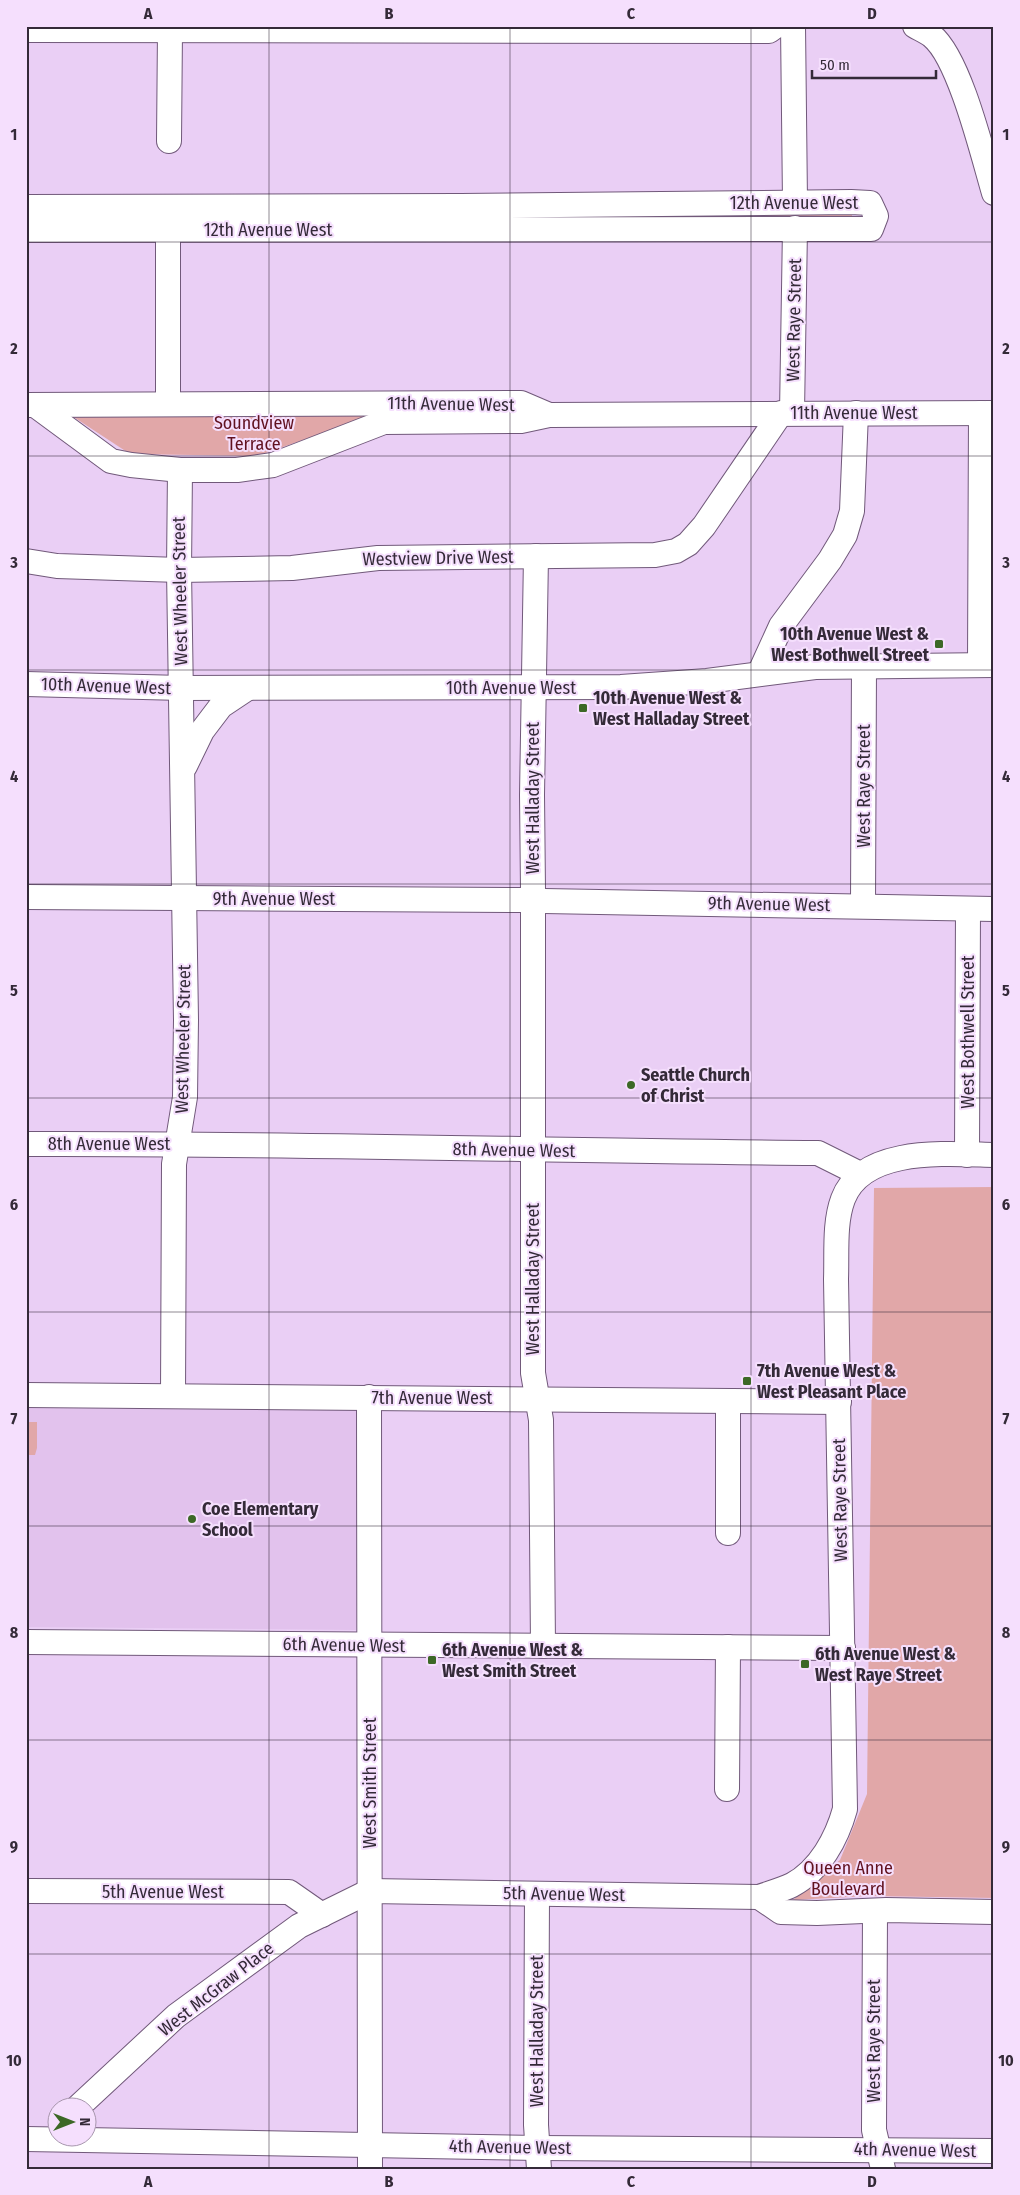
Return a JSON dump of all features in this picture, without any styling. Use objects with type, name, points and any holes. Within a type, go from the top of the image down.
[{"type":"street","points":[[26,30],[769,31],[776,26]]},
{"type":"street","points":[[793,26],[795,202]]},
{"type":"street","points":[[915,26],[932,36],[952,67],[967,102],[994,193]]},
{"type":"street","points":[[169,141],[170,30]]},
{"type":"street","name":"12th Avenue West","points":[[26,207],[509,217],[871,229],[876,216],[870,203],[795,202],[509,217],[168,230],[26,230]]},
{"type":"street","name":"West Raye Street","points":[[787,412],[796,228]]},
{"type":"street","points":[[168,230],[168,404]]},
{"type":"street","name":"11th Avenue West","points":[[31,405],[521,403],[549,415],[787,412],[987,413]]},
{"type":"street","points":[[31,405],[111,461],[180,470],[237,470],[273,466],[384,422],[521,421],[549,415]]},
{"type":"street","name":"Westview Drive West","points":[[26,561],[57,566],[179,570],[292,568],[378,558],[655,555],[676,551],[688,544],[704,526],[787,412]]},
{"type":"street","points":[[760,672],[781,626],[845,535],[852,511],[856,413]]},
{"type":"street","points":[[987,413],[987,665]]},
{"type":"street","name":"West Wheeler Street","points":[[173,1396],[174,1164],[185,1098],[185,898],[179,570],[180,470]]},
{"type":"street","name":"West Halladay Street","points":[[536,556],[532,794],[533,1372],[541,1420],[543,1646]]},
{"type":"street","name":"10th Avenue West","points":[[26,684],[182,688],[663,685],[815,666],[987,665]]},
{"type":"street","name":"West Raye Street","points":[[863,906],[864,666]]},
{"type":"street","name":"West Wheeler Street","points":[[182,772],[202,731],[222,706],[248,688]]},
{"type":"street","name":"9th Avenue West","points":[[26,897],[533,900],[863,906],[968,910],[994,909]]},
{"type":"street","name":"West Bothwell Street","points":[[967,1155],[968,910]]},
{"type":"street","name":"8th Avenue West","points":[[26,1144],[178,1143],[534,1151],[818,1153],[860,1174]]},
{"type":"street","points":[[860,1174],[874,1165],[894,1159],[994,1155]]},
{"type":"street","name":"West Raye Street","points":[[839,1832],[845,1810],[838,1402],[838,1222],[842,1200],[848,1187],[860,1174]]},
{"type":"street","name":"7th Avenue West","points":[[26,1395],[838,1402]]},
{"type":"street","name":"West Smith Street","points":[[369,1397],[370,2169]]},
{"type":"street","points":[[728,1402],[728,1533]]},
{"type":"street","name":"6th Avenue West","points":[[26,1642],[843,1648]]},
{"type":"street","points":[[727,1789],[728,1647]]},
{"type":"street","name":"5th Avenue West","points":[[370,1891],[759,1897],[793,1884],[812,1870],[839,1832]]},
{"type":"street","name":"5th Avenue West","points":[[26,1891],[289,1892],[322,1914]]},
{"type":"street","name":"West McGraw Place","points":[[88,2098],[176,2016],[299,1926],[370,1891]]},
{"type":"street","name":"West Halladay Street","points":[[537,1894],[536,2125],[538,2158]]},
{"type":"street","points":[[759,1897],[781,1912],[875,1912],[886,1910],[994,1912]]},
{"type":"street","name":"West Raye Street","points":[[875,1912],[874,2130],[881,2159]]},
{"type":"street","points":[[26,2159],[42,2135]]},
{"type":"street","name":"4th Avenue West","points":[[42,2135],[370,2145],[538,2158],[881,2159],[994,2151]]},
{"type":"shaded area","name":"Coe Elementary School","points":[[26,1408],[358,1410],[356,1630],[26,1627]]},
{"type":"green space","points":[[852,210],[852,222],[535,219],[534,216]]},
{"type":"green space","name":"Soundview Terrace","points":[[386,411],[257,456],[130,454],[69,414]]},
{"type":"green space","name":"Queen Anne Boulevard","points":[[994,1187],[994,1898],[869,1896],[793,1900],[840,1860],[867,1794],[874,1188]]},
{"type":"green space","points":[[26,1422],[37,1422],[37,1448],[35,1455],[28,1455],[26,1458]]},
{"type":"place","name":"10th Avenue West & West Bothwell Street","points":[[939,644]]},
{"type":"place","name":"10th Avenue West & West Halladay Street","points":[[583,708]]},
{"type":"place","name":"Seattle Church of Christ","points":[[631,1085]]},
{"type":"place","name":"7th Avenue West & West Pleasant Place","points":[[747,1381]]},
{"type":"place","name":"Coe Elementary School","points":[[192,1519]]},
{"type":"place","name":"6th Avenue West & West Smith Street","points":[[432,1660]]},
{"type":"place","name":"6th Avenue West & West Raye Street","points":[[805,1664]]}]
